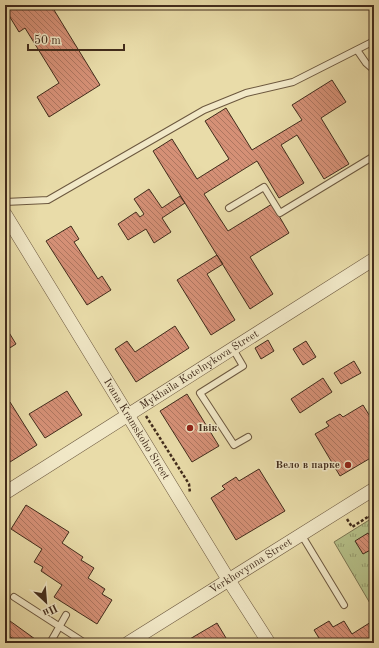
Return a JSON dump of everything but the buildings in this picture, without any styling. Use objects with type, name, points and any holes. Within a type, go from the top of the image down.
[{"type":"street","name":"Ivana Kramskoho Street","points":[[5,214],[129,415],[228,580],[269,643]]},
{"type":"street","name":"Mykhaila Kotelnykova Street","points":[[5,493],[374,259]]},
{"type":"street","name":"Verkhovynna Street","points":[[128,643],[143,637],[228,580],[374,490]]},
{"type":"lane","points":[[5,202],[48,200],[204,110],[246,94],[293,82],[374,41]]},
{"type":"lane","points":[[357,50],[366,63],[374,70]]},
{"type":"lane","points":[[229,208],[264,187],[280,213],[374,156]]},
{"type":"lane","points":[[233,349],[243,366],[200,393],[234,445],[248,437]]},
{"type":"lane","points":[[301,534],[344,605]]},
{"type":"lane","points":[[14,597],[85,643]]},
{"type":"lane","points":[[50,643],[66,616]]},
{"type":"path","points":[[140,407],[190,484],[191,497]]},
{"type":"path","points":[[352,527],[374,513]]},
{"type":"path","points":[[369,516],[374,524]]},
{"type":"green space","points":[[374,517],[374,610],[334,542]]},
{"type":"place","name":"Івік","points":[[190,428]]},
{"type":"place","name":"Вело в парке","points":[[348,465]]}]
